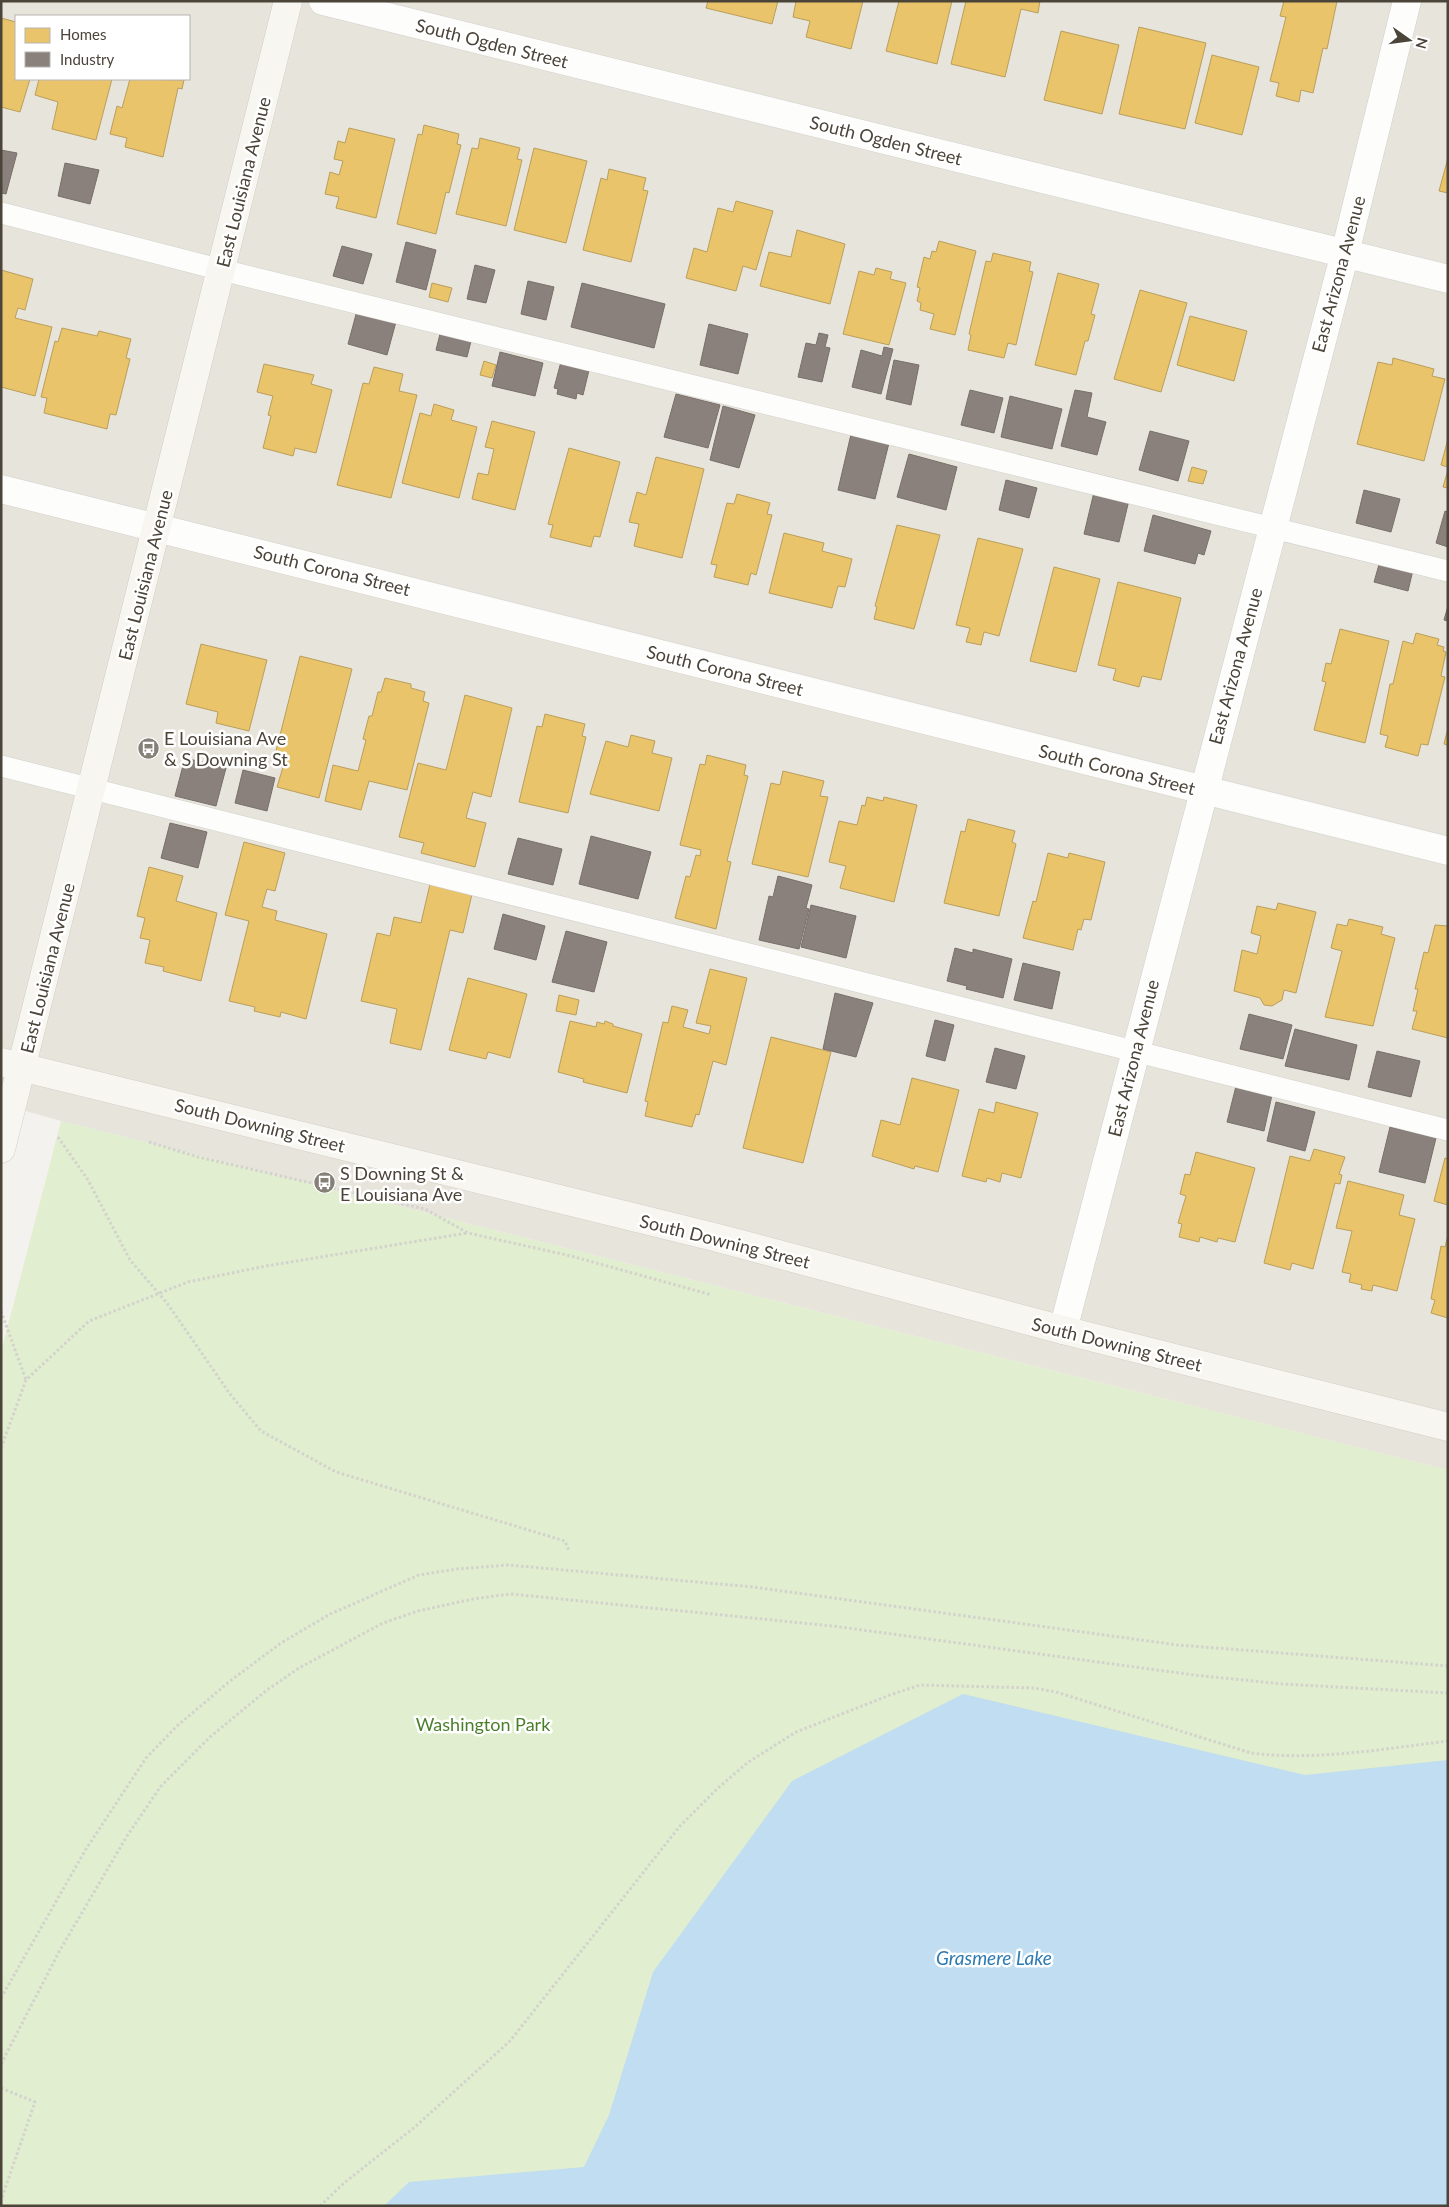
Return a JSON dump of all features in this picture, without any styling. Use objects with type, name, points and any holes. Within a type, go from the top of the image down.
[{"type":"main road","name":"East Louisiana Avenue","points":[[1,1149],[11,1065],[92,789],[288,1]]},
{"type":"main road","name":"South Downing Street","points":[[11,1065],[714,1237],[1063,1330],[1448,1428]]},
{"type":"street","name":"South Ogden Street","points":[[323,1],[1448,279]]},
{"type":"street","name":"East Arizona Avenue","points":[[1063,1330],[1271,526],[1345,253],[1407,1]]},
{"type":"street","name":"South Corona Street","points":[[1,489],[156,526],[1448,851]]},
{"type":"lane","points":[[1,213],[222,270],[1448,571]]},
{"type":"lane","points":[[1,766],[1448,1130]]},
{"type":"path","points":[[58,1137],[88,1180],[130,1260],[159,1294],[230,1394],[261,1431],[336,1472],[484,1518],[546,1534],[565,1541],[569,1551]]},
{"type":"path","points":[[149,1142],[198,1157],[425,1210],[468,1233],[571,1256],[712,1296]]},
{"type":"path","points":[[1,1448],[26,1380],[89,1321],[188,1282],[266,1266],[468,1233]]},
{"type":"path","points":[[1,1311],[26,1380]]},
{"type":"path","points":[[1,1998],[86,1849],[152,1751],[177,1726],[230,1681],[281,1643],[330,1614],[419,1575],[508,1564],[753,1587],[1178,1645],[1448,1666]]},
{"type":"path","points":[[1,2064],[37,1992],[99,1881],[161,1786],[210,1737],[266,1690],[299,1668],[383,1623],[418,1612],[473,1599],[510,1594],[833,1626],[1194,1675],[1282,1684],[1448,1693]]},
{"type":"path","points":[[320,2206],[344,2183],[416,2126],[510,2041],[680,1826],[711,1795],[747,1763],[805,1729],[920,1685],[957,1684],[1034,1688],[1056,1692],[1251,1753],[1279,1757],[1319,1755],[1448,1741]]},
{"type":"path","points":[[1,2088],[35,2102],[1,2200]]},
{"type":"path","points":[[1,2178],[8,2181]]},
{"type":"shaded area","points":[[1,1],[1448,1],[1448,1470],[61,1121],[1,1104]]},
{"type":"green space","name":"Washington Park","points":[[61,1121],[1448,1470],[1448,2206],[1,2206],[1,1352]]},
{"type":"water","name":"Grasmere Lake","points":[[963,1694],[1305,1775],[1448,1760],[1448,2206],[384,2206],[409,2182],[584,2167],[609,2115],[653,1972],[792,1781]]},
{"type":"building: Homes","points":[[708,1],[778,1],[772,24],[706,8]]},
{"type":"building: Homes","points":[[796,1],[863,1],[851,49],[806,37],[810,21],[793,17]]},
{"type":"building: Homes","points":[[899,1],[952,1],[937,64],[886,51]]},
{"type":"building: Homes","points":[[966,1],[1040,1],[1038,13],[1021,9],[1005,77],[951,64]]},
{"type":"building: Homes","points":[[1284,1],[1337,1],[1327,49],[1323,48],[1313,93],[1301,90],[1299,102],[1276,96],[1279,83],[1270,81],[1286,17],[1280,16]]},
{"type":"building: Homes","points":[[1,18],[15,22],[15,80],[30,80],[20,112],[1,107]]},
{"type":"building: Homes","points":[[1139,27],[1206,43],[1185,129],[1119,114]]},
{"type":"building: Homes","points":[[1061,31],[1119,45],[1102,114],[1044,100]]},
{"type":"building: Homes","points":[[1212,55],[1259,67],[1242,135],[1195,123]]},
{"type":"building: Homes","points":[[39,80],[112,80],[96,140],[52,129],[58,102],[35,95]]},
{"type":"building: Homes","points":[[130,80],[184,80],[182,89],[178,88],[163,157],[125,147],[127,138],[110,134],[117,106],[122,108]]},
{"type":"building: Homes","points":[[424,125],[459,134],[457,144],[461,145],[449,193],[446,192],[436,234],[397,224],[418,134],[422,135]]},
{"type":"building: Homes","points":[[349,128],[395,139],[376,218],[336,208],[339,197],[325,194],[330,172],[339,175],[343,161],[334,159],[338,141],[345,143]]},
{"type":"building: Homes","points":[[480,138],[520,148],[517,159],[522,160],[506,226],[456,214],[472,148],[478,149]]},
{"type":"building: Homes","points":[[534,148],[587,161],[566,243],[514,230]]},
{"type":"building: Homes","points":[[1448,158],[1448,193],[1439,191]]},
{"type":"building: Homes","points":[[609,169],[646,178],[643,190],[648,191],[631,262],[583,250],[601,178],[607,180]]},
{"type":"building: Homes","points":[[736,201],[773,211],[756,270],[743,266],[736,291],[686,278],[694,248],[707,252],[718,208],[733,212]]},
{"type":"building: Homes","points":[[797,230],[845,244],[830,304],[760,286],[769,252],[791,257]]},
{"type":"building: Homes","points":[[939,241],[976,251],[955,335],[930,329],[934,314],[920,310],[921,303],[917,301],[920,288],[917,287],[924,257],[930,259],[932,251],[936,252]]},
{"type":"building: Homes","points":[[993,253],[1031,262],[1029,271],[1033,272],[1016,345],[1008,343],[1004,358],[968,350],[971,335],[969,334],[986,261],[991,262]]},
{"type":"building: Homes","points":[[876,268],[892,272],[890,279],[906,283],[889,345],[843,334],[859,271],[874,275]]},
{"type":"building: Homes","points":[[1,270],[33,279],[25,310],[18,308],[15,318],[52,327],[35,396],[1,387]]},
{"type":"building: Homes","points":[[1058,273],[1099,284],[1091,314],[1095,315],[1088,341],[1085,341],[1076,375],[1035,365]]},
{"type":"building: Homes","points":[[432,283],[452,288],[448,302],[429,297]]},
{"type":"building: Homes","points":[[1140,290],[1187,303],[1161,392],[1114,379]]},
{"type":"building: Homes","points":[[1190,316],[1247,331],[1234,381],[1177,365]]},
{"type":"building: Homes","points":[[62,328],[97,336],[99,331],[131,339],[126,358],[130,359],[116,415],[110,414],[107,429],[44,413],[47,398],[41,397],[55,341],[58,342]]},
{"type":"building: Homes","points":[[1393,358],[1434,369],[1432,376],[1445,379],[1424,461],[1357,444],[1378,362],[1392,365]]},
{"type":"building: Homes","points":[[484,361],[496,365],[492,378],[480,375]]},
{"type":"building: Homes","points":[[264,364],[314,375],[311,384],[332,390],[316,453],[295,448],[293,456],[263,448],[271,416],[268,415],[273,396],[257,392]]},
{"type":"building: Homes","points":[[374,367],[403,374],[399,391],[417,395],[391,498],[337,485],[363,383],[369,384]]},
{"type":"building: Homes","points":[[434,404],[454,410],[451,420],[477,427],[459,498],[402,483],[420,413],[431,416]]},
{"type":"building: Homes","points":[[492,421],[535,432],[515,510],[472,499],[478,473],[488,475],[494,449],[485,447]]},
{"type":"building: Homes","points":[[1448,439],[1448,467],[1441,465]]},
{"type":"building: Homes","points":[[569,448],[620,462],[600,537],[594,536],[591,547],[550,537],[553,525],[548,524]]},
{"type":"building: Homes","points":[[656,457],[704,469],[682,558],[634,546],[639,524],[629,522],[637,492],[646,495]]},
{"type":"building: Homes","points":[[1192,467],[1207,471],[1203,484],[1188,481]]},
{"type":"building: Homes","points":[[1448,470],[1448,488],[1443,487]]},
{"type":"building: Homes","points":[[737,494],[770,503],[767,514],[772,515],[756,575],[751,573],[748,585],[714,577],[717,565],[711,564],[727,503],[734,504]]},
{"type":"building: Homes","points":[[897,525],[940,535],[914,629],[874,619],[877,607],[875,606]]},
{"type":"building: Homes","points":[[784,533],[824,543],[822,551],[852,559],[845,587],[838,586],[832,608],[769,593]]},
{"type":"building: Homes","points":[[978,538],[1023,549],[999,636],[984,632],[981,645],[966,642],[970,628],[956,625]]},
{"type":"building: Homes","points":[[1054,567],[1100,579],[1076,672],[1030,661]]},
{"type":"building: Homes","points":[[1118,582],[1181,598],[1161,680],[1142,676],[1139,687],[1113,680],[1116,669],[1098,665]]},
{"type":"building: Homes","points":[[1340,629],[1389,641],[1365,743],[1314,730],[1326,682],[1322,681],[1326,663],[1331,664]]},
{"type":"building: Homes","points":[[1416,633],[1439,639],[1437,645],[1444,647],[1443,651],[1446,652],[1441,676],[1445,677],[1428,745],[1421,744],[1418,756],[1385,747],[1388,736],[1380,734],[1390,684],[1393,684],[1403,641],[1413,644]]},
{"type":"building: Homes","points":[[201,644],[267,660],[249,731],[216,723],[218,712],[186,704]]},
{"type":"building: Homes","points":[[300,656],[352,669],[319,798],[277,787],[283,767],[278,766],[280,756],[275,755]]},
{"type":"building: Homes","points":[[385,678],[411,684],[411,688],[425,692],[423,701],[429,703],[407,790],[369,781],[361,810],[325,801],[333,765],[358,771],[366,740],[363,739],[369,716],[372,716],[378,692],[381,692]]},
{"type":"building: Homes","points":[[465,695],[512,708],[491,797],[473,792],[466,818],[486,823],[475,867],[421,853],[424,843],[399,837],[418,763],[446,770]]},
{"type":"building: Homes","points":[[545,714],[585,724],[582,736],[586,737],[568,813],[519,802],[537,726],[542,727]]},
{"type":"building: Homes","points":[[1448,728],[1448,745],[1444,744]]},
{"type":"building: Homes","points":[[631,735],[655,741],[652,753],[672,758],[659,811],[590,794],[606,741],[628,747]]},
{"type":"building: Homes","points":[[707,755],[746,765],[744,775],[748,776],[727,861],[731,862],[716,929],[675,918],[686,876],[690,877],[696,855],[700,856],[701,850],[680,845],[700,764],[705,765]]},
{"type":"building: Homes","points":[[783,771],[824,781],[820,796],[828,797],[808,877],[752,864],[771,783],[780,785]]},
{"type":"building: Homes","points":[[867,797],[883,801],[884,797],[917,805],[894,902],[840,888],[846,866],[829,862],[839,821],[857,825],[862,805],[865,806]]},
{"type":"building: Homes","points":[[968,819],[1015,831],[1012,842],[1016,844],[999,916],[944,903],[961,831],[965,832]]},
{"type":"building: Homes","points":[[244,842],[285,853],[275,891],[267,889],[262,907],[277,911],[275,920],[327,934],[306,1019],[281,1012],[280,1017],[254,1011],[255,1007],[229,1001],[249,921],[225,915]]},
{"type":"building: Homes","points":[[1048,853],[1068,858],[1069,853],[1105,862],[1091,920],[1084,919],[1081,930],[1078,929],[1073,950],[1023,938],[1033,901],[1036,902]]},
{"type":"building: Homes","points":[[149,867],[183,876],[176,901],[217,913],[201,981],[163,971],[164,967],[145,963],[150,940],[140,938],[145,918],[137,916]]},
{"type":"building: Homes","points":[[430,884],[472,894],[463,933],[450,930],[421,1050],[390,1043],[397,1009],[361,1001],[377,933],[390,936],[394,917],[421,923]]},
{"type":"building: Homes","points":[[1278,903],[1316,912],[1296,993],[1284,990],[1282,1000],[1272,1006],[1264,1005],[1260,998],[1234,991],[1242,950],[1257,954],[1261,936],[1251,933],[1257,906],[1276,910]]},
{"type":"building: Homes","points":[[1349,919],[1383,927],[1381,934],[1395,938],[1373,1026],[1325,1017],[1342,951],[1331,948],[1337,924],[1347,926]]},
{"type":"building: Homes","points":[[1435,925],[1448,926],[1448,1038],[1412,1029],[1417,1011],[1413,1011],[1418,989],[1415,989],[1424,952],[1428,953]]},
{"type":"building: Homes","points":[[710,969],[747,978],[726,1065],[713,1061],[699,1115],[696,1114],[692,1127],[645,1116],[648,1102],[645,1101],[663,1022],[668,1023],[672,1006],[688,1010],[683,1027],[709,1034],[711,1026],[696,1023]]},
{"type":"building: Homes","points":[[468,978],[527,994],[510,1058],[488,1052],[486,1059],[449,1050]]},
{"type":"building: Homes","points":[[559,995],[579,1000],[576,1015],[556,1011]]},
{"type":"building: Homes","points":[[570,1021],[596,1027],[597,1022],[604,1024],[605,1021],[613,1024],[613,1026],[642,1034],[627,1093],[583,1082],[584,1079],[558,1072]]},
{"type":"building: Homes","points":[[771,1037],[831,1052],[803,1163],[743,1148]]},
{"type":"building: Homes","points":[[912,1078],[959,1090],[938,1172],[915,1166],[914,1169],[872,1156],[881,1120],[900,1125]]},
{"type":"building: Homes","points":[[996,1102],[1038,1113],[1021,1178],[1002,1173],[1000,1182],[987,1178],[986,1182],[962,1176],[979,1109],[994,1113]]},
{"type":"building: Homes","points":[[1314,1149],[1345,1157],[1339,1174],[1342,1175],[1340,1184],[1335,1183],[1313,1269],[1292,1263],[1290,1270],[1264,1263],[1290,1156],[1310,1161]]},
{"type":"building: Homes","points":[[1196,1152],[1255,1168],[1235,1242],[1218,1238],[1217,1242],[1200,1237],[1199,1242],[1179,1237],[1182,1224],[1178,1223],[1186,1196],[1180,1194],[1185,1174],[1190,1175]]},
{"type":"building: Homes","points":[[1445,1158],[1448,1159],[1448,1205],[1434,1201]]},
{"type":"building: Homes","points":[[1348,1181],[1404,1195],[1399,1215],[1415,1219],[1397,1291],[1373,1285],[1372,1291],[1361,1289],[1362,1285],[1349,1282],[1351,1274],[1342,1272],[1352,1231],[1336,1228]]},
{"type":"building: Homes","points":[[1448,1235],[1448,1318],[1431,1313],[1435,1300],[1431,1299],[1441,1246],[1445,1247]]},
{"type":"building: Industry","points":[[1,150],[17,153],[6,194],[1,193]]},
{"type":"building: Industry","points":[[65,163],[99,170],[90,204],[58,196]]},
{"type":"building: Industry","points":[[406,242],[436,250],[426,290],[396,282]]},
{"type":"building: Industry","points":[[342,246],[372,254],[363,284],[333,276]]},
{"type":"building: Industry","points":[[475,265],[495,270],[486,303],[467,299]]},
{"type":"building: Industry","points":[[528,281],[554,287],[546,320],[521,314]]},
{"type":"building: Industry","points":[[582,283],[665,304],[654,348],[571,327]]},
{"type":"building: Industry","points":[[358,307],[397,318],[387,355],[348,344]]},
{"type":"building: Industry","points":[[709,324],[748,334],[738,374],[700,365]]},
{"type":"building: Industry","points":[[441,330],[472,337],[467,357],[436,350]]},
{"type":"building: Industry","points":[[819,333],[828,335],[825,347],[830,348],[822,382],[798,377],[806,343],[816,345]]},
{"type":"building: Industry","points":[[884,347],[893,349],[881,394],[852,387],[861,350],[882,356]]},
{"type":"building: Industry","points":[[500,352],[543,363],[535,396],[492,386]]},
{"type":"building: Industry","points":[[562,358],[590,366],[583,395],[577,393],[576,399],[557,394],[558,389],[554,388]]},
{"type":"building: Industry","points":[[894,360],[919,365],[911,405],[886,399]]},
{"type":"building: Industry","points":[[970,390],[1003,398],[994,433],[961,425]]},
{"type":"building: Industry","points":[[1075,390],[1092,393],[1087,417],[1106,422],[1097,455],[1061,446]]},
{"type":"building: Industry","points":[[676,394],[720,405],[708,448],[664,437]]},
{"type":"building: Industry","points":[[1010,396],[1062,409],[1052,449],[1001,437]]},
{"type":"building: Industry","points":[[723,406],[755,415],[739,468],[710,460]]},
{"type":"building: Industry","points":[[852,430],[890,439],[875,499],[838,490]]},
{"type":"building: Industry","points":[[1150,431],[1189,441],[1178,481],[1139,470]]},
{"type":"building: Industry","points":[[909,454],[957,467],[946,510],[897,497]]},
{"type":"building: Industry","points":[[1006,480],[1037,488],[1029,518],[999,510]]},
{"type":"building: Industry","points":[[1364,490],[1400,499],[1391,532],[1356,523]]},
{"type":"building: Industry","points":[[1094,492],[1129,500],[1119,542],[1084,534]]},
{"type":"building: Industry","points":[[1445,511],[1448,512],[1448,547],[1436,543]]},
{"type":"building: Industry","points":[[1153,515],[1211,531],[1204,555],[1198,553],[1195,564],[1144,551]]},
{"type":"building: Industry","points":[[1380,561],[1413,570],[1408,591],[1374,582]]},
{"type":"building: Industry","points":[[1448,606],[1448,621],[1444,620]]},
{"type":"building: Industry","points":[[185,758],[226,768],[216,806],[175,796]]},
{"type":"building: Industry","points":[[243,770],[275,778],[267,811],[235,803]]},
{"type":"building: Industry","points":[[170,823],[207,832],[198,868],[161,858]]},
{"type":"building: Industry","points":[[591,836],[651,852],[638,899],[579,884]]},
{"type":"building: Industry","points":[[518,838],[562,849],[553,885],[508,874]]},
{"type":"building: Industry","points":[[778,876],[812,885],[806,908],[809,909],[799,949],[759,940],[769,896],[773,897]]},
{"type":"building: Industry","points":[[811,905],[856,916],[846,958],[801,947]]},
{"type":"building: Industry","points":[[503,914],[545,926],[536,960],[494,949]]},
{"type":"building: Industry","points":[[566,931],[607,942],[594,992],[552,982]]},
{"type":"building: Industry","points":[[955,948],[973,953],[973,949],[1012,959],[1003,998],[966,989],[967,986],[947,981]]},
{"type":"building: Industry","points":[[1023,963],[1060,972],[1052,1009],[1014,1000]]},
{"type":"building: Industry","points":[[835,993],[873,1003],[856,1057],[823,1049]]},
{"type":"building: Industry","points":[[1249,1014],[1292,1025],[1283,1059],[1240,1049]]},
{"type":"building: Industry","points":[[935,1020],[954,1025],[945,1061],[926,1056]]},
{"type":"building: Industry","points":[[1295,1029],[1357,1045],[1349,1080],[1285,1066]]},
{"type":"building: Industry","points":[[995,1048],[1025,1056],[1016,1089],[986,1082]]},
{"type":"building: Industry","points":[[1377,1051],[1420,1061],[1411,1097],[1368,1087]]},
{"type":"building: Industry","points":[[1236,1086],[1272,1095],[1264,1131],[1227,1122]]},
{"type":"building: Industry","points":[[1276,1102],[1315,1112],[1305,1151],[1267,1141]]},
{"type":"building: Industry","points":[[1390,1127],[1436,1138],[1425,1183],[1379,1172]]},
{"type":"place","name":"E Louisiana Ave & S Downing St","points":[[148,748]]},
{"type":"place","name":"S Downing St & E Louisiana Ave","points":[[324,1183]]}]
